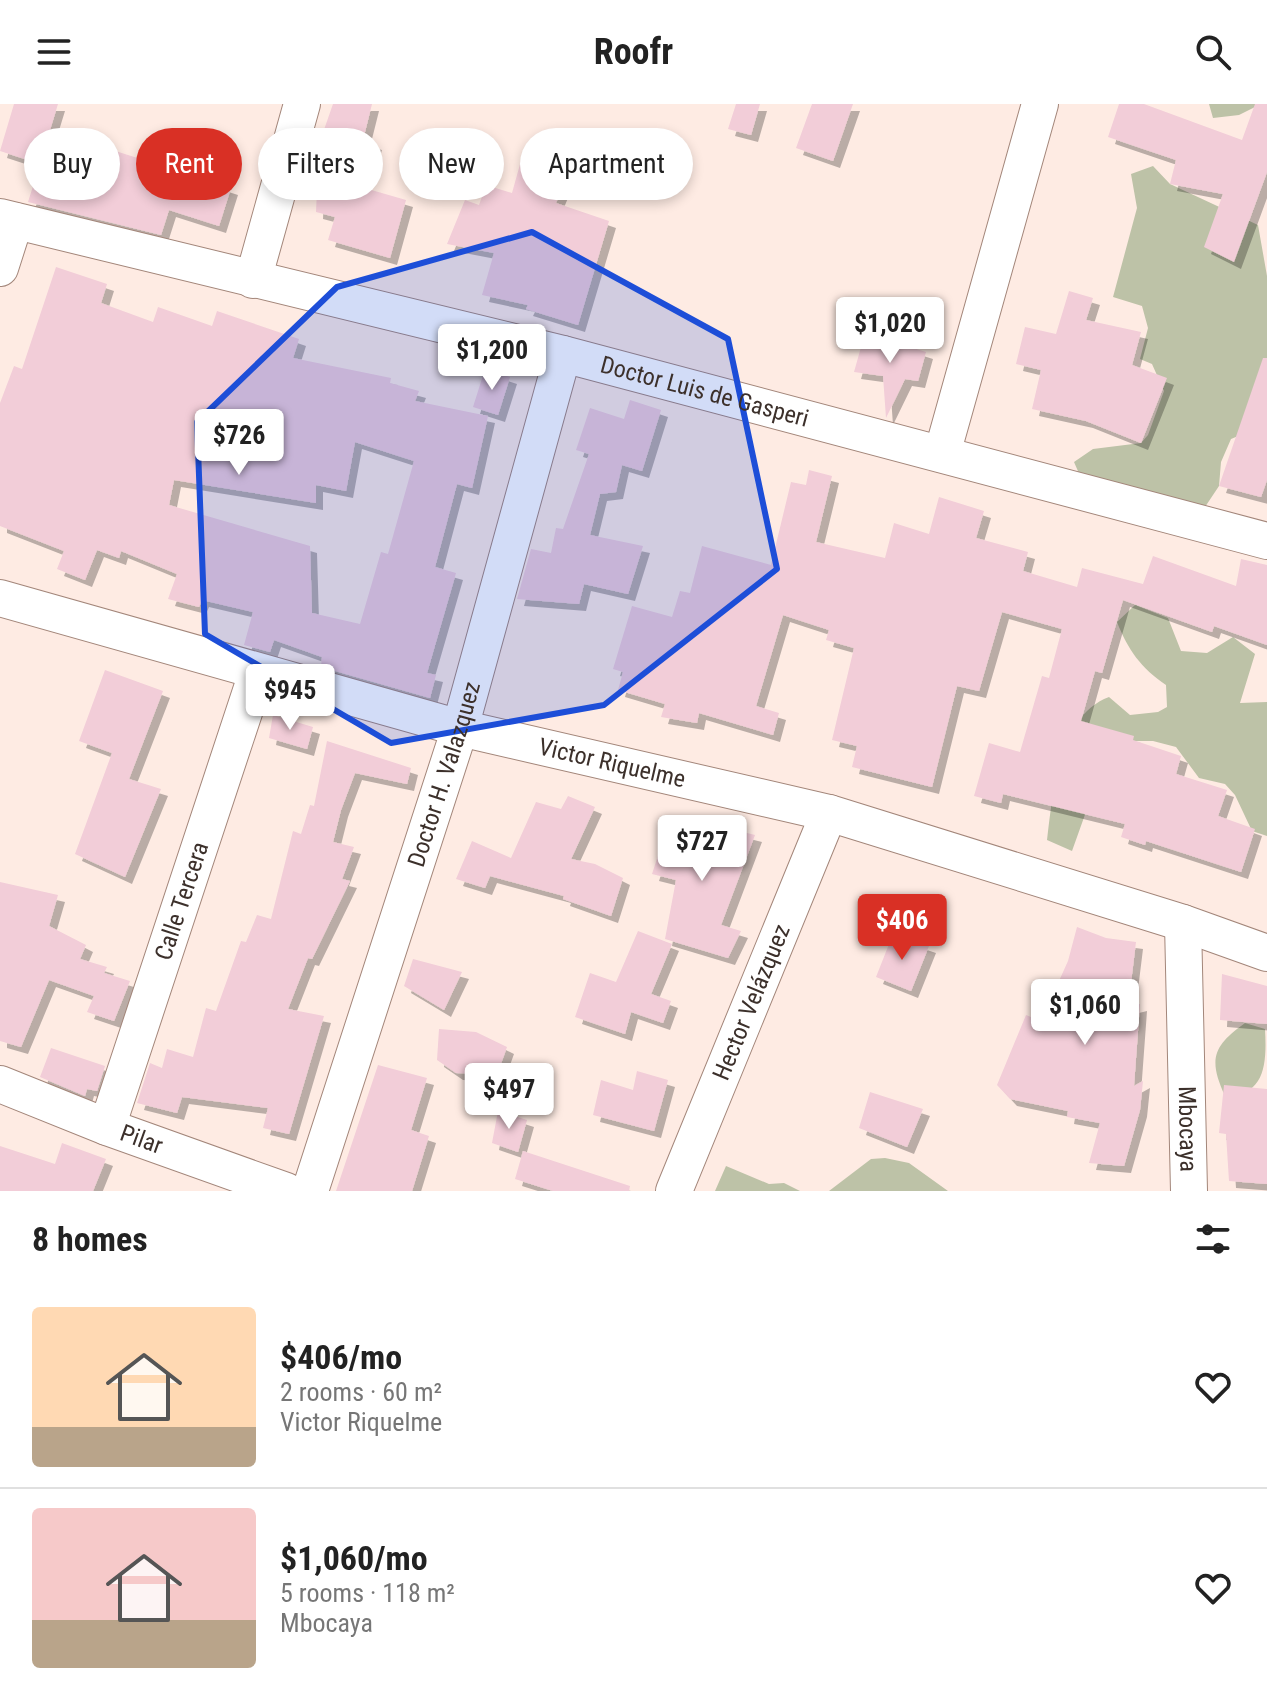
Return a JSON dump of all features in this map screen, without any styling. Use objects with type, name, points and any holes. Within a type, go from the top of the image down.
[{"type":"street","points":[[253,280],[302,104]]},
{"type":"street","points":[[942,454],[1040,104]]},
{"type":"street","points":[[0,268],[7,219]]},
{"type":"street","name":"Doctor Luis de Gasperi","points":[[7,219],[563,354],[1267,541]]},
{"type":"street","name":"Doctor H. Valazquez","points":[[310,1191],[460,728],[563,354]]},
{"type":"street","name":"Victor Riquelme","points":[[0,598],[460,728],[829,813],[1183,923],[1267,953]]},
{"type":"street","name":"Calle Tercera","points":[[107,1127],[257,673]]},
{"type":"street","name":"Hector Velázquez","points":[[674,1191],[829,813]]},
{"type":"street","name":"Mbocaya","points":[[1183,923],[1189,1191]]},
{"type":"street","name":"Pilar","points":[[0,1084],[107,1127],[286,1191]]},
{"type":"highlighted area","points":[[532,232],[728,339],[777,569],[604,705],[391,743],[205,634],[197,422],[337,287]]},
{"type":"green space","points":[[1209,104],[1261,104],[1239,115],[1213,118]]},
{"type":"green space","points":[[1153,166],[1170,184],[1258,225],[1267,276],[1267,424],[1231,439],[1221,462],[1219,486],[1201,513],[1084,485],[1074,462],[1093,449],[1141,443],[1148,435],[1164,391],[1152,364],[1140,359],[1148,328],[1142,306],[1113,297],[1137,208],[1131,174]]},
{"type":"green space","points":[[1135,605],[1168,618],[1181,651],[1207,653],[1233,637],[1255,654],[1240,703],[1267,702],[1267,836],[1252,831],[1235,795],[1225,784],[1199,778],[1176,747],[1153,741],[1127,741],[1092,795],[1072,851],[1047,840],[1061,758],[1079,721],[1092,707],[1109,697],[1130,715],[1158,712],[1167,707],[1166,685],[1136,658],[1117,622]]},
{"type":"green space","points":[[1245,1023],[1265,1029],[1264,1066],[1256,1084],[1238,1095],[1225,1096],[1216,1072],[1217,1054],[1226,1039]]},
{"type":"green space","points":[[885,1158],[909,1163],[948,1191],[829,1191],[871,1159]]},
{"type":"green space","points":[[726,1166],[769,1184],[784,1183],[800,1191],[715,1191]]},
{"type":"building","points":[[14,104],[58,104],[51,128],[24,128],[24,159],[0,151]]},
{"type":"building","points":[[333,104],[372,104],[366,128],[325,128]]},
{"type":"building","points":[[736,104],[760,104],[751,135],[728,129]]},
{"type":"building","points":[[812,104],[853,104],[833,161],[796,148]]},
{"type":"building","points":[[1119,104],[1144,104],[1242,140],[1255,104],[1267,104],[1267,172],[1234,262],[1204,247],[1223,194],[1170,184],[1176,160],[1108,137]]},
{"type":"building","points":[[120,152],[136,158],[136,200],[227,200],[219,226],[169,210],[161,235],[28,202],[120,200]]},
{"type":"building","points":[[520,164],[520,200],[557,200],[556,203],[609,221],[578,325],[526,309],[528,305],[482,295],[494,253],[447,244],[465,200],[479,205],[481,200],[504,200],[504,191],[512,193]]},
{"type":"building","points":[[383,193],[406,200],[390,258],[328,240],[335,217],[316,212],[317,200],[383,200]]},
{"type":"building","points":[[56,267],[107,284],[101,303],[153,322],[158,307],[212,326],[217,311],[299,339],[293,358],[391,378],[390,383],[419,391],[415,401],[488,416],[472,488],[457,484],[435,567],[456,573],[427,673],[436,675],[430,698],[321,667],[322,657],[274,640],[270,652],[244,645],[253,612],[202,600],[199,607],[168,599],[177,574],[121,551],[119,558],[97,550],[85,580],[57,569],[64,551],[0,526],[0,403],[14,366],[22,369]],"holes":[[[355,442],[414,461],[388,554],[381,552],[360,624],[312,613],[310,546],[169,505],[174,480],[316,503],[316,485],[346,491]]]},
{"type":"building","points":[[1069,291],[1093,298],[1086,320],[1141,332],[1132,365],[1167,378],[1141,443],[1086,421],[1032,409],[1041,370],[1016,364],[1025,327],[1056,334]]},
{"type":"building","points":[[865,333],[926,352],[918,381],[905,379],[886,418],[883,376],[854,372]]},
{"type":"building","points":[[1263,358],[1267,358],[1267,480],[1261,497],[1219,486]]},
{"type":"building","points":[[485,369],[510,377],[498,415],[473,407]]},
{"type":"building","points":[[630,400],[661,410],[642,471],[622,465],[616,492],[600,494],[590,535],[643,546],[628,594],[584,584],[579,604],[517,599],[531,549],[551,553],[556,528],[563,529],[589,454],[576,450],[590,408],[624,419]]},
{"type":"building","points":[[809,470],[832,476],[816,542],[885,558],[894,523],[929,534],[939,497],[984,511],[976,538],[1028,552],[1023,571],[1077,587],[1082,568],[1143,584],[1153,556],[1236,586],[1241,559],[1267,565],[1267,645],[1214,626],[1212,632],[1123,600],[1102,673],[1095,671],[1081,721],[1134,736],[1133,740],[1181,756],[1176,774],[1227,790],[1218,816],[1255,829],[1241,872],[1146,841],[1145,845],[1121,837],[1125,824],[1003,794],[1001,803],[974,796],[989,743],[1020,752],[1042,676],[1049,678],[1062,629],[1002,612],[979,691],[957,686],[932,787],[852,767],[857,746],[832,740],[854,648],[826,640],[829,630],[783,615],[756,706],[779,713],[773,735],[699,713],[697,723],[661,717],[665,704],[618,690],[623,672],[613,669],[632,606],[672,617],[680,591],[690,593],[702,546],[771,565],[791,482],[806,485]]},
{"type":"building","points":[[105,670],[163,691],[129,779],[161,789],[125,877],[75,854],[112,753],[79,741]]},
{"type":"building","points":[[273,715],[313,727],[307,749],[269,738]]},
{"type":"building","points":[[327,741],[411,768],[407,784],[355,773],[341,810],[333,842],[354,847],[342,879],[350,881],[312,959],[308,958],[288,1009],[324,1016],[289,1134],[263,1128],[268,1108],[182,1097],[177,1113],[137,1103],[150,1063],[162,1068],[167,1049],[193,1057],[206,1008],[216,1011],[241,941],[246,942],[257,915],[271,919],[293,831],[301,834],[310,805],[314,806]]},
{"type":"building","points":[[568,796],[595,807],[571,859],[595,864],[623,878],[611,916],[563,899],[564,896],[490,876],[485,888],[456,879],[472,841],[511,858],[536,802],[561,809]]},
{"type":"building","points":[[670,819],[706,827],[707,823],[755,835],[721,925],[741,931],[728,958],[665,939],[676,880],[652,874]]},
{"type":"building","points":[[0,882],[58,895],[49,926],[86,945],[80,959],[107,967],[104,973],[130,981],[114,1021],[87,1012],[94,996],[49,980],[21,1047],[0,1041]]},
{"type":"building","points":[[1077,927],[1106,938],[1136,942],[1128,1007],[1140,1004],[1134,1086],[1143,1081],[1140,1110],[1124,1166],[1089,1163],[1100,1123],[1067,1117],[1068,1111],[1010,1099],[997,1085],[1026,1015],[1041,1021],[1068,961]]},
{"type":"building","points":[[638,931],[672,944],[651,994],[671,1001],[663,1023],[631,1012],[625,1034],[575,1017],[590,973],[616,982]]},
{"type":"building","points":[[893,934],[929,946],[911,991],[876,977]]},
{"type":"building","points":[[413,959],[462,972],[444,1010],[404,986]]},
{"type":"building","points":[[1222,974],[1267,986],[1267,1024],[1220,1020]]},
{"type":"building","points":[[439,1029],[476,1032],[507,1047],[497,1075],[456,1073],[437,1060]]},
{"type":"building","points":[[51,1048],[105,1066],[97,1091],[87,1089],[85,1096],[40,1077]]},
{"type":"building","points":[[378,1065],[427,1078],[411,1130],[429,1136],[412,1191],[336,1191]]},
{"type":"building","points":[[637,1071],[668,1080],[654,1131],[593,1115],[601,1080],[633,1090]]},
{"type":"building","points":[[1224,1085],[1267,1089],[1267,1184],[1229,1181],[1226,1134],[1219,1133]]},
{"type":"building","points":[[870,1092],[923,1109],[907,1147],[859,1128]]},
{"type":"building","points":[[498,1111],[527,1120],[518,1152],[492,1143]]},
{"type":"building","points":[[62,1143],[106,1159],[93,1191],[0,1191],[0,1146],[55,1164]]},
{"type":"building","points":[[523,1151],[630,1186],[629,1191],[553,1191],[515,1179]]}]
